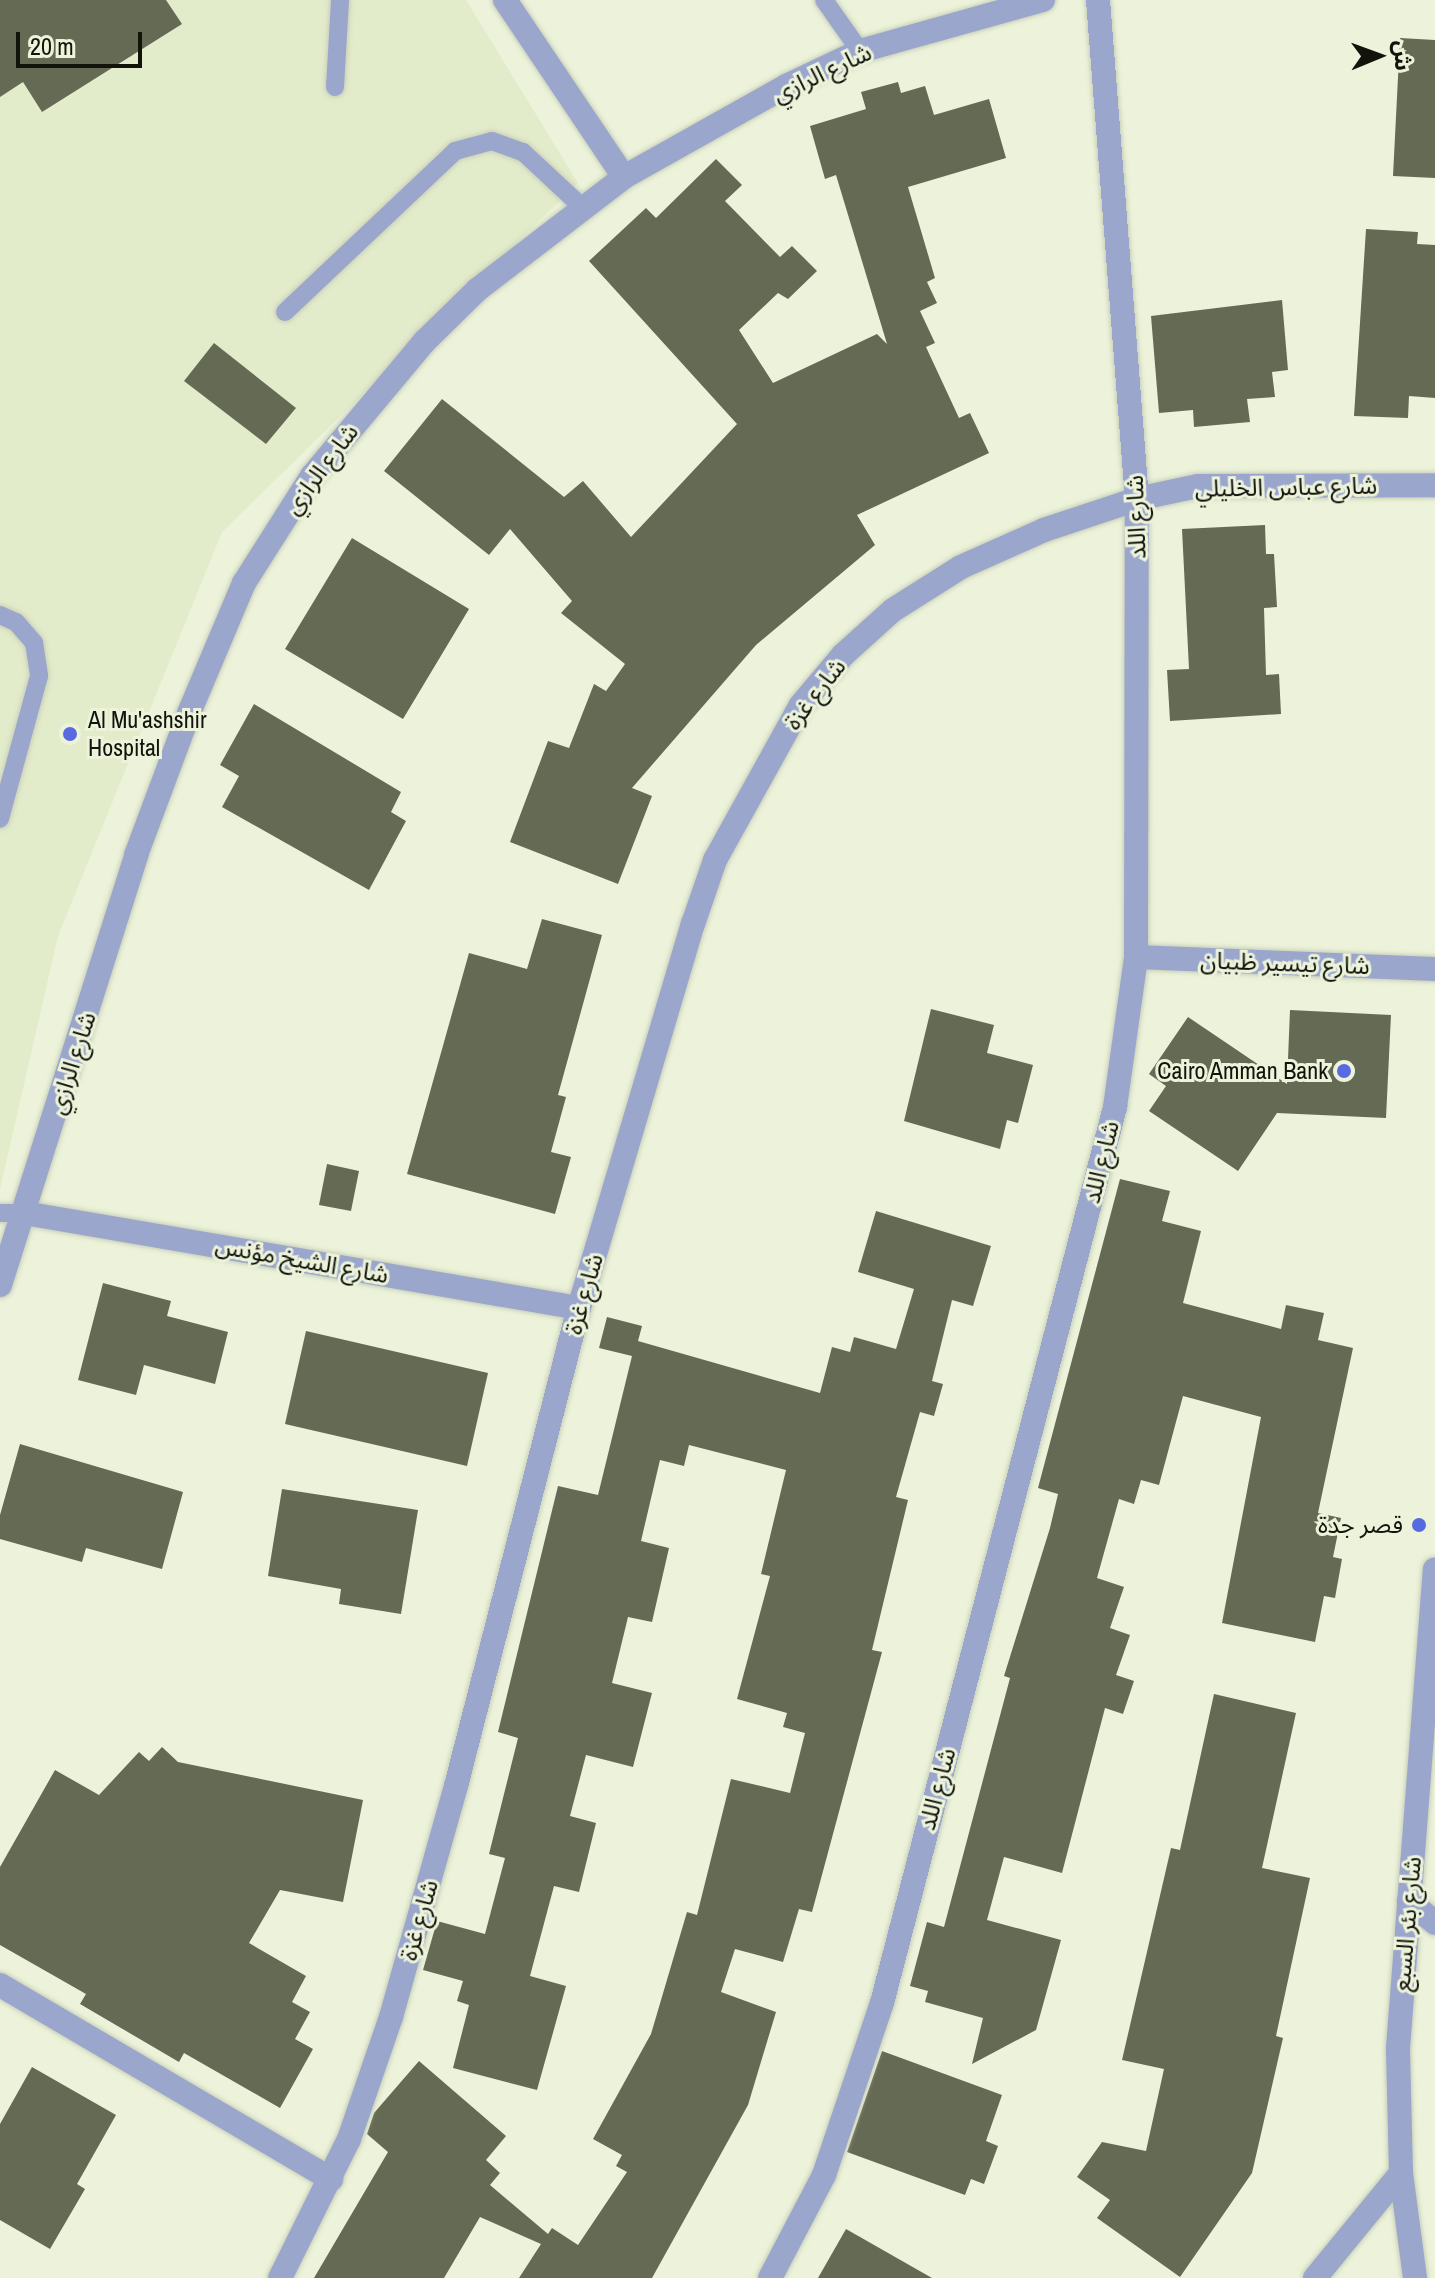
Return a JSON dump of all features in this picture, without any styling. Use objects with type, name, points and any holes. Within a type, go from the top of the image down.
[{"type":"street","points":[[505,0],[624,177]]},
{"type":"street","name":"شارع الرازي","points":[[0,1285],[12,1213],[136,855],[244,583],[312,476],[425,341],[477,290],[624,177],[786,86],[860,51],[1043,0]]},
{"type":"street","name":"شارع اللد","points":[[770,2278],[824,2175],[882,2003],[1115,1107],[1136,957],[1137,499],[1098,0]]},
{"type":"street","name":"شارع عباس الخليلي","points":[[1137,499],[1198,486],[1435,485]]},
{"type":"street","name":"شارع غزة","points":[[280,2278],[331,2179],[371,2081],[413,1941],[579,1308],[715,860],[801,705],[843,655],[893,610],[961,567],[1044,530],[1137,499]]},
{"type":"street","name":"شارع تيسير ظبيان","points":[[1136,957],[1435,969]]},
{"type":"street","name":"شارع الشيخ مؤنس","points":[[12,1213],[579,1308]]},
{"type":"street","name":"شارع بئر السبع","points":[[1415,2278],[1401,2173],[1398,2048],[1435,1569]]},
{"type":"street","points":[[1409,1901],[1435,1923]]},
{"type":"street","points":[[0,1985],[331,2179]]},
{"type":"street","points":[[1315,2278],[1401,2173]]},
{"type":"lane","points":[[335,87],[340,0]]},
{"type":"lane","points":[[824,0],[860,51]]},
{"type":"lane","points":[[285,312],[455,151],[492,141],[523,152],[583,208]]},
{"type":"lane","points":[[0,615],[16,622],[34,643],[39,676],[0,819]]},
{"type":"shaded area","name":"Al Mu'ashshir Hospital","points":[[0,0],[466,0],[578,183],[222,532],[58,936],[0,1189]]},
{"type":"building","points":[[0,0],[166,0],[182,24],[42,112],[23,82],[0,97]]},
{"type":"building","points":[[1400,38],[1435,40],[1435,178],[1393,176]]},
{"type":"building","points":[[898,82],[901,93],[925,86],[934,115],[989,99],[1006,158],[908,187],[935,278],[927,282],[937,303],[920,311],[935,343],[926,347],[959,418],[970,413],[989,453],[857,515],[875,545],[756,645],[632,788],[652,796],[618,884],[510,842],[548,741],[569,748],[594,684],[606,691],[625,664],[561,613],[572,601],[510,529],[489,555],[384,471],[442,399],[564,497],[583,481],[631,537],[737,424],[589,261],[646,208],[656,218],[716,159],[742,185],[725,201],[780,257],[792,246],[817,271],[788,299],[778,293],[739,330],[773,383],[877,334],[887,344],[836,175],[825,179],[810,126],[866,109],[861,92]]},
{"type":"building","points":[[1366,229],[1418,232],[1417,244],[1435,245],[1435,398],[1409,396],[1408,418],[1354,416]]},
{"type":"building","points":[[1282,300],[1288,370],[1272,372],[1275,397],[1247,399],[1250,422],[1194,427],[1193,410],[1159,413],[1151,316]]},
{"type":"building","points":[[214,343],[296,408],[266,444],[184,381]]},
{"type":"building","points":[[1265,525],[1266,554],[1274,554],[1277,607],[1264,608],[1266,675],[1279,674],[1281,714],[1170,721],[1167,670],[1189,669],[1182,529]]},
{"type":"building","points":[[352,538],[469,609],[403,719],[285,649]]},
{"type":"building","points":[[254,704],[401,792],[391,812],[406,821],[369,890],[222,807],[239,776],[220,765]]},
{"type":"building","points":[[542,919],[602,935],[558,1095],[566,1097],[551,1152],[571,1157],[555,1214],[407,1174],[469,953],[527,969]]},
{"type":"building","points":[[931,1009],[994,1025],[987,1053],[1033,1065],[1018,1123],[1007,1120],[1000,1149],[904,1121]]},
{"type":"building","points":[[1290,1010],[1391,1015],[1386,1118],[1277,1113],[1238,1171],[1149,1111],[1166,1086],[1149,1074],[1188,1017],[1287,1084]]},
{"type":"building","points":[[327,1164],[359,1171],[351,1211],[319,1205]]},
{"type":"building","points":[[1120,1179],[1170,1191],[1162,1221],[1201,1231],[1183,1303],[1281,1329],[1286,1305],[1324,1313],[1318,1340],[1353,1348],[1318,1513],[1341,1518],[1333,1557],[1342,1559],[1335,1598],[1324,1596],[1315,1642],[1222,1623],[1261,1417],[1183,1396],[1159,1485],[1141,1480],[1134,1504],[1119,1499],[1097,1578],[1124,1587],[1110,1628],[1130,1635],[1116,1675],[1134,1681],[1123,1714],[1105,1708],[1062,1873],[1004,1857],[987,1920],[1061,1940],[1036,2030],[972,2064],[983,2018],[925,2002],[928,1991],[910,1986],[927,1922],[944,1927],[1010,1678],[1004,1676],[1050,1528],[1058,1494],[1038,1488]]},
{"type":"building","points":[[876,1211],[991,1246],[973,1306],[952,1300],[932,1381],[943,1384],[934,1416],[920,1412],[896,1497],[908,1500],[872,1650],[882,1652],[812,1912],[799,1909],[783,1962],[735,1949],[721,1992],[776,2012],[748,2105],[652,2278],[519,2278],[541,2244],[480,2217],[444,2278],[314,2278],[388,2152],[367,2134],[374,2113],[419,2061],[506,2136],[486,2160],[500,2173],[490,2185],[548,2234],[552,2228],[578,2245],[627,2172],[616,2166],[622,2155],[593,2139],[651,2034],[687,1912],[697,1915],[731,1779],[790,1793],[805,1733],[783,1727],[787,1713],[737,1699],[770,1576],[761,1574],[786,1470],[689,1445],[684,1466],[660,1460],[641,1541],[669,1548],[652,1622],[628,1617],[612,1683],[652,1693],[633,1767],[586,1755],[570,1816],[596,1823],[579,1892],[554,1886],[530,1976],[566,1986],[537,2090],[453,2068],[469,2005],[457,2001],[463,1981],[423,1970],[437,1921],[485,1934],[505,1858],[489,1854],[518,1738],[498,1732],[558,1486],[598,1495],[632,1356],[599,1348],[607,1317],[642,1326],[638,1341],[820,1393],[832,1347],[850,1352],[854,1337],[896,1349],[914,1289],[858,1272]]},
{"type":"building","points":[[103,1283],[171,1301],[167,1316],[228,1332],[215,1384],[144,1365],[136,1395],[78,1380]]},
{"type":"building","points":[[306,1331],[488,1373],[467,1466],[285,1424]]},
{"type":"building","points":[[20,1444],[183,1492],[162,1569],[86,1548],[82,1562],[0,1539],[0,1515]]},
{"type":"building","points":[[282,1489],[418,1510],[401,1614],[339,1604],[341,1589],[268,1576]]},
{"type":"building","points":[[1214,1694],[1296,1713],[1262,1868],[1310,1878],[1276,2036],[1283,2038],[1252,2173],[1180,2277],[1097,2218],[1110,2200],[1077,2177],[1102,2142],[1146,2151],[1164,2069],[1122,2060],[1171,1848],[1180,1850]]},
{"type":"building","points":[[162,1747],[178,1762],[363,1800],[343,1902],[280,1890],[249,1943],[306,1976],[292,2002],[310,2012],[295,2039],[313,2049],[280,2108],[184,2053],[179,2062],[80,2004],[86,1994],[0,1945],[0,1867],[55,1770],[99,1795],[139,1752],[149,1761]]},
{"type":"building","points":[[882,2051],[1002,2095],[986,2141],[998,2146],[984,2184],[971,2179],[965,2195],[847,2152]]},
{"type":"building","points":[[32,2067],[116,2115],[77,2184],[85,2189],[50,2249],[0,2220],[0,2124]]},
{"type":"building","points":[[846,2229],[932,2278],[818,2278]]},
{"type":"place","name":"Al Mu'ashshir Hospital","points":[[70,734]]},
{"type":"place","name":"Cairo Amman Bank","points":[[1344,1071]]},
{"type":"place","name":"قصر جدة","points":[[1419,1525]]}]
